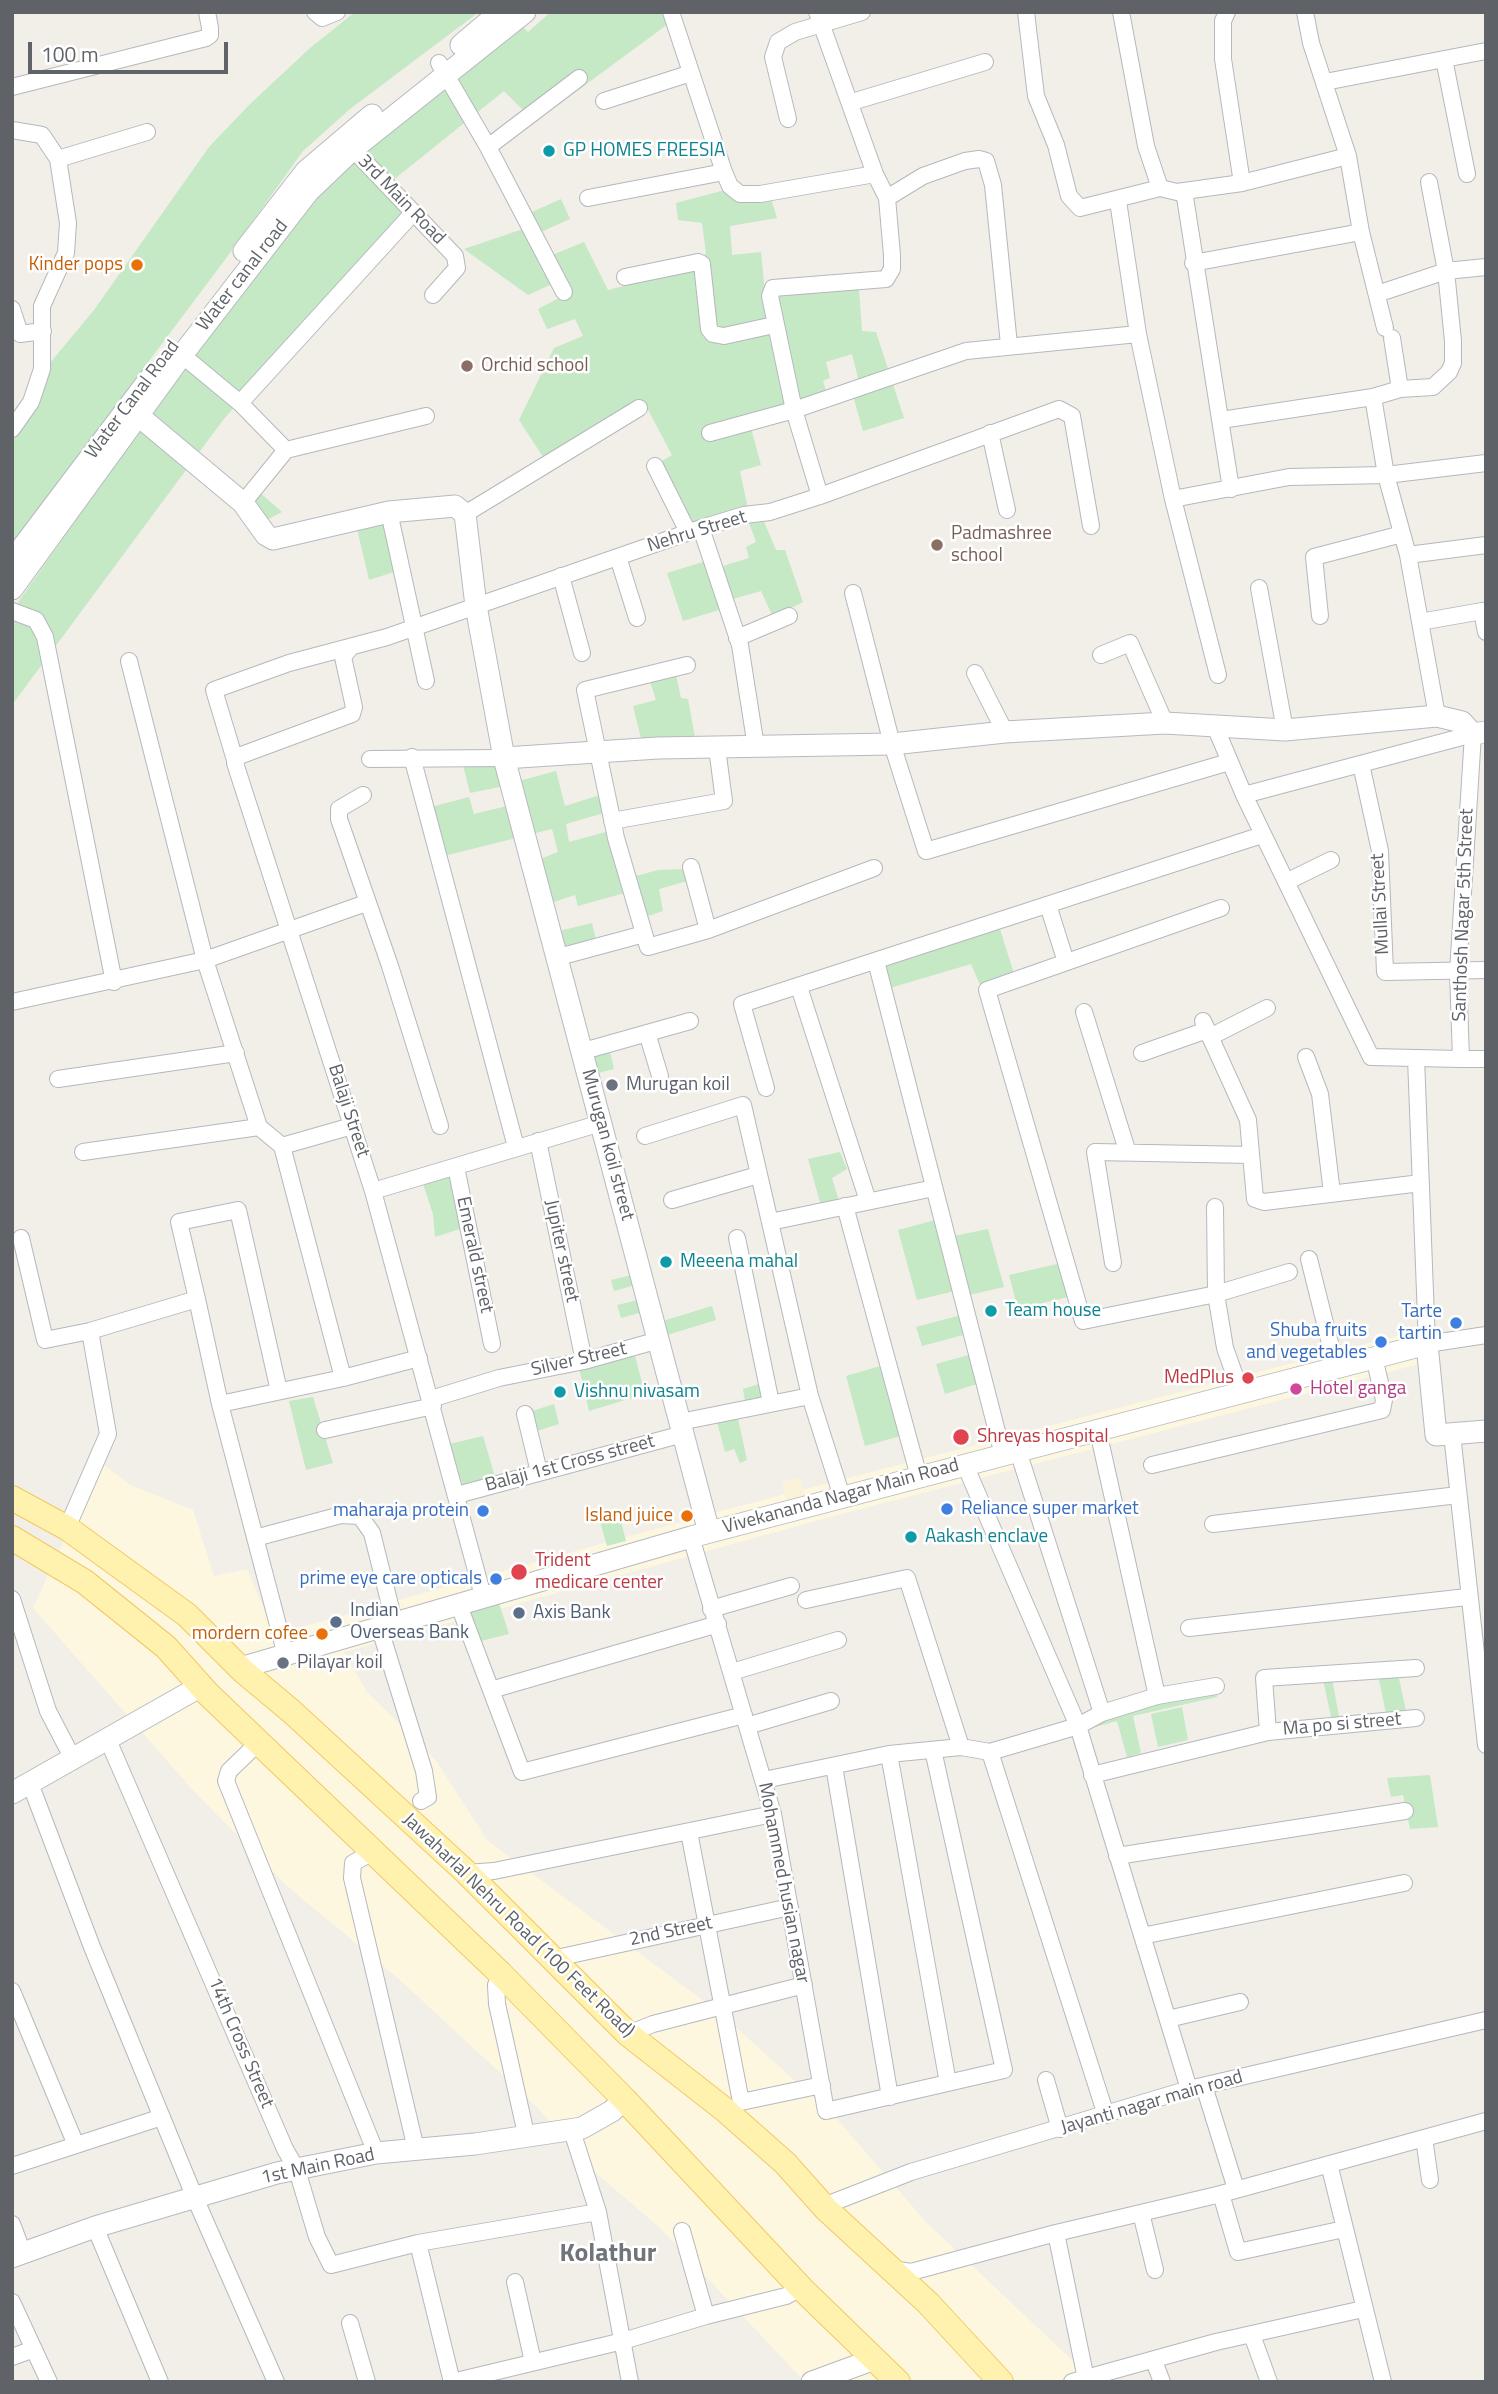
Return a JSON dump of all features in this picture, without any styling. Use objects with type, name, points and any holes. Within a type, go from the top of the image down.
[{"type":"main road","name":"Jawaharlal Nehru Road (100 Feet Road)","points":[[12,1499],[67,1528],[187,1615],[237,1664],[467,1873],[628,2034],[733,2106],[826,2209],[928,2303],[1001,2382]]},
{"type":"main road","points":[[12,1538],[85,1582],[166,1647],[258,1743],[501,1974],[624,2099],[801,2288],[872,2360],[898,2382]]},
{"type":"street","points":[[12,87],[206,38],[210,28],[207,12]]},
{"type":"street","points":[[315,12],[322,18],[337,12]]},
{"type":"street","points":[[478,40],[500,12]]},
{"type":"street","name":"Water canal road","points":[[12,589],[140,417],[182,355],[348,144],[478,40],[525,12]]},
{"type":"street","points":[[671,12],[724,172],[730,186],[740,194],[770,192],[875,174]]},
{"type":"street","points":[[788,119],[774,50],[784,36],[820,18],[862,12]]},
{"type":"street","points":[[1026,12],[1036,96],[1056,145],[1069,196],[1080,208],[1118,201],[1160,187]]},
{"type":"street","points":[[1121,12],[1146,146],[1160,187],[1166,191],[1242,183],[1348,156]]},
{"type":"street","points":[[1227,12],[1223,22],[1223,59],[1242,183]]},
{"type":"street","points":[[1305,12],[1311,43],[1348,156],[1362,232],[1401,389]]},
{"type":"street","points":[[773,288],[886,279],[892,269],[887,198],[875,174],[852,102],[820,18]]},
{"type":"street","points":[[1325,82],[1486,51]]},
{"type":"street","points":[[1444,59],[1467,174]]},
{"type":"street","points":[[852,102],[985,62]]},
{"type":"street","points":[[442,69],[488,147],[564,292]]},
{"type":"street","points":[[604,101],[691,74]]},
{"type":"street","points":[[488,147],[579,78]]},
{"type":"street","points":[[12,130],[42,135],[58,159],[68,223],[66,253],[42,306],[42,369],[31,402],[12,429]]},
{"type":"street","points":[[58,159],[147,132]]},
{"type":"street","name":"3rd Main Road","points":[[348,144],[458,262],[432,295]]},
{"type":"street","name":"Water Canal Road","points":[[12,561],[272,214],[306,172],[348,144]]},
{"type":"street","points":[[887,198],[923,176],[965,162],[979,159],[986,161],[993,185],[1009,345]]},
{"type":"street","points":[[588,198],[724,172]]},
{"type":"street","points":[[1221,419],[1373,397],[1401,389],[1433,387],[1449,372],[1453,363],[1446,271],[1429,182]]},
{"type":"street","points":[[1184,191],[1193,263],[1231,489]]},
{"type":"street","points":[[1118,201],[1138,334],[1173,499],[1218,675]]},
{"type":"street","points":[[240,403],[413,213]]},
{"type":"street","points":[[1193,263],[1362,232]]},
{"type":"street","points":[[625,277],[698,262],[702,264],[709,329],[713,334],[724,336],[774,325]]},
{"type":"street","points":[[1377,294],[1446,271],[1486,267]]},
{"type":"street","points":[[771,271],[773,288],[770,296],[774,325],[794,410],[820,496]]},
{"type":"street","points":[[12,309],[20,334],[43,331]]},
{"type":"street","points":[[710,433],[794,410],[966,351],[1138,334]]},
{"type":"street","points":[[182,355],[240,403],[286,450]]},
{"type":"street","points":[[1373,397],[1386,475],[1408,555],[1437,716]]},
{"type":"street","points":[[140,417],[243,503],[266,535],[272,539],[389,512],[454,506],[465,514],[639,408]]},
{"type":"street","name":"Nehru Street","points":[[235,760],[214,690],[289,663],[416,627],[694,530],[744,515],[770,512],[820,496],[1059,409],[1072,416],[1091,526]]},
{"type":"street","points":[[243,503],[286,450],[426,416]]},
{"type":"street","points":[[990,433],[1007,510]]},
{"type":"street","points":[[1173,499],[1305,475],[1386,475],[1486,463]]},
{"type":"street","points":[[654,466],[694,530],[737,638],[756,747]]},
{"type":"street","points":[[389,512],[426,681]]},
{"type":"street","name":"Murugan koil street","points":[[465,514],[477,606],[504,758],[682,1428],[700,1534]]},
{"type":"street","points":[[1320,616],[1314,557],[1402,534]]},
{"type":"street","points":[[1408,555],[1486,545]]},
{"type":"street","points":[[618,557],[637,618]]},
{"type":"street","points":[[561,576],[582,653]]},
{"type":"street","points":[[1259,588],[1275,729]]},
{"type":"street","points":[[853,593],[892,744],[926,851],[1229,762]]},
{"type":"street","points":[[12,611],[36,620],[46,636],[114,982]]},
{"type":"street","points":[[1420,622],[1482,611],[1486,632]]},
{"type":"street","points":[[737,638],[789,616]]},
{"type":"street","points":[[1101,655],[1130,643],[1165,723]]},
{"type":"street","points":[[235,760],[239,755],[348,718],[354,707],[343,657],[351,647]]},
{"type":"street","points":[[129,662],[205,960],[259,1127],[282,1146],[344,1378]]},
{"type":"street","points":[[687,665],[585,690],[612,821],[648,947],[708,930],[874,868]]},
{"type":"street","points":[[975,673],[1005,732]]},
{"type":"street","points":[[370,759],[504,758],[596,752],[892,744],[1005,732],[1165,723],[1275,729],[1437,716],[1462,722],[1479,733]]},
{"type":"street","points":[[1214,724],[1262,835],[1288,881],[1371,1057],[1486,1059]]},
{"type":"street","points":[[1244,795],[1479,733]]},
{"type":"street","name":"Santhosh Nagar 5th Street","points":[[1461,1059],[1458,972],[1479,733]]},
{"type":"street","points":[[612,821],[724,802],[718,748]]},
{"type":"street","points":[[412,757],[516,1147]]},
{"type":"street","name":"Balaji Street","points":[[235,760],[373,1191],[483,1596]]},
{"type":"street","name":"Mullai Street","points":[[1361,764],[1380,851],[1385,972],[1458,972]]},
{"type":"street","points":[[363,795],[339,809],[338,819],[390,966],[440,1126]]},
{"type":"street","points":[[766,1088],[742,1004],[799,988],[1262,835]]},
{"type":"street","points":[[1288,881],[1331,860]]},
{"type":"street","points":[[691,867],[708,930]]},
{"type":"street","points":[[12,1002],[114,982],[205,960],[366,903]]},
{"type":"street","points":[[1048,905],[1066,962]]},
{"type":"street","points":[[1221,908],[988,990],[1083,1321],[1216,1294],[1289,1272]]},
{"type":"street","points":[[556,958],[644,934]]},
{"type":"street","points":[[876,961],[934,1188],[1011,1453],[1102,1713]]},
{"type":"street","points":[[1458,972],[1486,970]]},
{"type":"street","points":[[799,988],[868,1201]]},
{"type":"street","points":[[1142,1053],[1267,1008]]},
{"type":"street","points":[[1084,1012],[1127,1150]]},
{"type":"street","points":[[581,1051],[690,1021]]},
{"type":"street","points":[[1207,1029],[1248,1120],[1255,1199],[1264,1202],[1421,1183]]},
{"type":"street","points":[[647,1033],[660,1076]]},
{"type":"street","points":[[58,1079],[236,1053]]},
{"type":"street","points":[[1306,1057],[1320,1094],[1332,1194]]},
{"type":"street","points":[[1416,1058],[1427,1344],[1436,1435],[1486,1431]]},
{"type":"street","points":[[645,1136],[743,1105],[810,1395],[842,1497]]},
{"type":"street","points":[[373,1191],[601,1123]]},
{"type":"street","points":[[282,1146],[352,1126]]},
{"type":"street","points":[[83,1152],[259,1127]]},
{"type":"street","name":"Jupiter street","points":[[538,1141],[584,1361]]},
{"type":"street","points":[[1112,1264],[1095,1152],[1127,1150],[1251,1154]]},
{"type":"street","name":"Emerald street","points":[[456,1167],[492,1344]]},
{"type":"street","points":[[672,1200],[758,1175]]},
{"type":"street","points":[[770,1222],[934,1188]]},
{"type":"street","points":[[845,1206],[919,1477]]},
{"type":"street","points":[[1215,1207],[1216,1294],[1225,1348],[1241,1393]]},
{"type":"street","points":[[279,1391],[238,1210],[179,1222],[219,1404],[285,1651]]},
{"type":"street","points":[[21,1238],[45,1340],[90,1331],[197,1299]]},
{"type":"street","points":[[737,1238],[771,1403]]},
{"type":"street","points":[[1309,1259],[1336,1367]]},
{"type":"street","points":[[67,1528],[108,1434],[90,1331]]},
{"type":"street","points":[[1427,1344],[1486,1335]]},
{"type":"street","name":"Silver Street","points":[[325,1430],[432,1403],[499,1378],[584,1361],[659,1340]]},
{"type":"street","name":"Vivekananda Nagar Main Road","points":[[378,1627],[700,1534],[1427,1344]]},
{"type":"street","points":[[1152,1465],[1381,1410],[1384,1400],[1374,1357]]},
{"type":"street","points":[[219,1404],[344,1378],[419,1358]]},
{"type":"street","name":"Balaji 1st Cross street","points":[[457,1495],[682,1428],[810,1395]]},
{"type":"street","points":[[525,1414],[539,1472]]},
{"type":"street","points":[[1098,1432],[1157,1696]]},
{"type":"street","points":[[1452,1434],[1467,1597],[1486,1745]]},
{"type":"street","points":[[965,1465],[1078,1726],[1168,2020],[1197,2088],[1228,2192],[1238,2252],[1344,2229]]},
{"type":"street","points":[[1213,1524],[1458,1495]]},
{"type":"street","points":[[255,1538],[341,1515],[360,1516],[372,1533],[378,1627],[424,1771],[428,1797],[421,1801]]},
{"type":"street","name":"Mohammed husian nagar","points":[[700,1534],[715,1616],[774,1814],[826,2111],[891,2097]]},
{"type":"street","points":[[806,1600],[907,1578],[961,1747]]},
{"type":"street","points":[[491,1690],[715,1616],[791,1586]]},
{"type":"street","points":[[1189,1628],[1467,1597]]},
{"type":"street","points":[[12,1599],[48,1711],[73,1759]]},
{"type":"street","points":[[458,1603],[522,1772],[831,1701]]},
{"type":"street","points":[[237,1664],[378,1627]]},
{"type":"street","points":[[732,1672],[838,1640]]},
{"type":"street","points":[[1268,1732],[1264,1678],[1416,1668]]},
{"type":"street","points":[[201,1686],[21,1788],[92,1947],[195,2197],[276,2382]]},
{"type":"street","points":[[764,1780],[889,1754],[961,1747],[990,1752],[1078,1726],[1102,1713],[1157,1696],[1216,1686]]},
{"type":"street","name":"Ma po si street","points":[[1092,1774],[1268,1732],[1416,1718]]},
{"type":"street","name":"14th Cross Street","points":[[108,1740],[285,2149],[297,2170],[317,2237],[331,2265],[418,2243]]},
{"type":"street","points":[[258,1743],[229,1771],[226,1781],[376,2153]]},
{"type":"street","points":[[834,1766],[891,2097],[1004,2070],[933,1750]]},
{"type":"street","points":[[990,1752],[1106,2115]]},
{"type":"street","points":[[889,1754],[948,2083]]},
{"type":"street","points":[[1117,1856],[1405,1811]]},
{"type":"street","points":[[467,1873],[494,1871],[774,1814]]},
{"type":"street","points":[[689,1832],[725,2008],[733,2106],[822,2085]]},
{"type":"street","points":[[371,1853],[353,1863],[352,1878],[416,2150]]},
{"type":"street","points":[[1142,1936],[1404,1883]]},
{"type":"street","name":"2nd Street","points":[[552,1959],[790,1907]]},
{"type":"street","points":[[501,1974],[496,1985],[497,2004],[526,2134]]},
{"type":"street","points":[[628,2034],[653,2024],[725,2008],[804,1985]]},
{"type":"street","points":[[12,1991],[76,2145]]},
{"type":"street","points":[[1168,2020],[1240,2002]]},
{"type":"street","name":"Jayanti nagar main road","points":[[826,2209],[834,2202],[911,2172],[1197,2088],[1486,2020]]},
{"type":"street","points":[[1046,2080],[1060,2129]]},
{"type":"street","name":"1st Main Road","points":[[18,2255],[95,2227],[297,2170],[376,2153],[582,2127],[612,2112],[624,2099]]},
{"type":"street","points":[[12,2166],[162,2117]]},
{"type":"street","points":[[890,2269],[911,2272],[1056,2233],[1228,2192],[1486,2121]]},
{"type":"street","points":[[571,2128],[598,2212],[630,2382]]},
{"type":"street","points":[[1424,2138],[1430,2180]]},
{"type":"street","points":[[1329,2164],[1382,2382]]},
{"type":"street","points":[[598,2212],[418,2243],[452,2382],[623,2341],[786,2296],[801,2288]]},
{"type":"street","points":[[1141,2213],[1155,2270]]},
{"type":"street","points":[[12,2224],[18,2255]]},
{"type":"street","points":[[95,2227],[160,2382]]},
{"type":"street","points":[[682,2231],[706,2316]]},
{"type":"street","points":[[1056,2233],[1079,2381],[1216,2342],[1363,2309]]},
{"type":"street","points":[[515,2282],[533,2362]]},
{"type":"street","points":[[12,2302],[48,2382]]},
{"type":"street","points":[[350,2323],[367,2382]]},
{"type":"street","points":[[1252,2335],[1269,2382]]},
{"type":"street","points":[[12,2357],[34,2349]]},
{"type":"street","points":[[811,2382],[872,2360]]},
{"type":"street","points":[[1154,2361],[1163,2382]]},
{"type":"shaded area","points":[[1416,1331],[1420,1364],[826,1518],[344,1652],[367,1692],[435,1759],[487,1840],[721,2014],[836,2118],[926,2222],[1095,2382],[805,2382],[660,2228],[596,2173],[537,2107],[399,1979],[287,1886],[192,1789],[33,1608],[100,1462],[130,1485],[193,1510],[214,1576],[247,1569],[276,1638],[298,1628],[713,1513]]},
{"type":"green space","points":[[355,12],[479,12],[350,109],[303,151],[12,544],[12,421],[50,363],[94,310],[209,147],[310,48]]},
{"type":"green space","points":[[551,12],[664,12],[668,24],[570,96],[562,84],[524,111],[504,91],[392,181],[405,213],[223,420],[12,705],[12,611],[138,431],[316,196],[364,152],[522,26],[528,32]]},
{"type":"green space","points":[[768,189],[777,218],[730,226],[732,255],[761,252],[765,294],[859,289],[862,331],[876,332],[904,418],[863,431],[850,385],[859,382],[852,354],[826,362],[830,378],[823,381],[827,393],[748,417],[761,465],[740,471],[748,509],[691,525],[660,462],[672,455],[645,404],[637,400],[545,460],[519,420],[554,348],[583,336],[575,319],[547,329],[538,309],[559,298],[552,284],[528,295],[464,249],[523,229],[532,212],[561,199],[570,219],[541,232],[552,255],[584,242],[608,290],[695,268],[706,253],[702,223],[678,220],[676,203],[725,190]]},
{"type":"green space","points":[[258,491],[282,512],[251,528],[239,511]]},
{"type":"green space","points":[[763,519],[776,550],[785,550],[803,602],[773,617],[761,591],[733,599],[723,566],[749,558],[746,547],[756,542],[748,520]]},
{"type":"green space","points":[[385,523],[397,571],[369,580],[357,529]]},
{"type":"green space","points":[[706,561],[722,609],[683,621],[667,573]]},
{"type":"green space","points":[[675,671],[681,698],[688,699],[695,737],[641,738],[633,706],[656,700],[649,678]]},
{"type":"green space","points":[[463,765],[501,765],[505,786],[470,793]]},
{"type":"green space","points":[[556,771],[565,806],[600,795],[604,813],[566,824],[569,842],[609,831],[628,892],[578,906],[575,895],[551,903],[540,859],[558,852],[552,829],[532,834],[519,781]]},
{"type":"green space","points":[[469,797],[474,814],[507,806],[516,838],[444,856],[431,807]]},
{"type":"green space","points":[[684,869],[687,881],[659,889],[663,911],[645,917],[632,877],[658,870]]},
{"type":"green space","points":[[592,923],[597,944],[566,953],[559,931]]},
{"type":"green space","points":[[1000,929],[1014,974],[981,987],[971,964],[890,988],[885,965]]},
{"type":"green space","points":[[609,1047],[614,1069],[594,1074],[589,1052]]},
{"type":"green space","points":[[840,1152],[847,1169],[832,1178],[839,1201],[821,1206],[808,1159]]},
{"type":"green space","points":[[452,1172],[463,1228],[435,1237],[433,1214],[422,1181]]},
{"type":"green space","points":[[939,1219],[959,1290],[917,1300],[898,1230]]},
{"type":"green space","points":[[988,1229],[1004,1287],[969,1295],[954,1236]]},
{"type":"green space","points":[[1057,1264],[1068,1297],[1018,1309],[1009,1275]]},
{"type":"green space","points":[[636,1274],[639,1284],[614,1291],[611,1280]]},
{"type":"green space","points":[[642,1299],[646,1311],[621,1318],[617,1305]]},
{"type":"green space","points":[[712,1306],[716,1320],[667,1335],[663,1321]]},
{"type":"green space","points":[[961,1315],[967,1334],[922,1346],[916,1327]]},
{"type":"green space","points":[[634,1352],[645,1394],[589,1411],[579,1368]]},
{"type":"green space","points":[[972,1354],[980,1383],[945,1394],[936,1364]]},
{"type":"green space","points":[[884,1365],[904,1435],[865,1446],[846,1376]]},
{"type":"green space","points":[[764,1382],[770,1402],[746,1407],[743,1389]]},
{"type":"green space","points":[[313,1397],[333,1463],[306,1470],[289,1401]]},
{"type":"green space","points":[[554,1404],[559,1424],[534,1432],[529,1412]]},
{"type":"green space","points":[[737,1414],[747,1460],[740,1463],[734,1449],[725,1452],[716,1418]]},
{"type":"green space","points":[[483,1436],[495,1477],[463,1487],[450,1444]]},
{"type":"green space","points":[[618,1510],[626,1541],[607,1546],[598,1515]]},
{"type":"green space","points":[[499,1603],[509,1634],[481,1641],[469,1610]]},
{"type":"green space","points":[[1398,1674],[1406,1711],[1386,1713],[1378,1675]]},
{"type":"green space","points":[[1332,1678],[1339,1717],[1331,1717],[1323,1679]]},
{"type":"green space","points":[[1217,1689],[1217,1697],[1133,1716],[1141,1753],[1127,1757],[1117,1721],[1084,1730],[1102,1715]]},
{"type":"green space","points":[[1182,1707],[1188,1740],[1158,1747],[1151,1714]]},
{"type":"green space","points":[[1430,1775],[1438,1827],[1410,1829],[1403,1795],[1391,1797],[1387,1778]]},
{"type":"sand","points":[[800,1478],[805,1496],[786,1501],[782,1482]]},
{"type":"place","name":"GP HOMES FREESIA","points":[[549,151]]},
{"type":"place","name":"Kinder pops","points":[[137,265]]},
{"type":"place","name":"Orchid school","points":[[467,366]]},
{"type":"place","name":"Padmashree school","points":[[937,545]]},
{"type":"place","name":"Murugan koil","points":[[612,1085]]},
{"type":"place","name":"Meeena mahal","points":[[666,1262]]},
{"type":"place","name":"Team house","points":[[991,1311]]},
{"type":"place","name":"Tarte tartin","points":[[1456,1323]]},
{"type":"place","name":"Shuba fruits and vegetables","points":[[1381,1342]]},
{"type":"place","name":"MedPlus","points":[[1248,1378]]},
{"type":"place","name":"Hotel ganga","points":[[1296,1389]]},
{"type":"place","name":"Vishnu nivasam","points":[[560,1392]]},
{"type":"place","name":"Shreyas hospital","points":[[961,1437]]},
{"type":"place","name":"Reliance super market","points":[[947,1509]]},
{"type":"place","name":"maharaja protein","points":[[483,1511]]},
{"type":"place","name":"Island juice","points":[[687,1516]]},
{"type":"place","name":"Aakash enclave","points":[[911,1537]]},
{"type":"place","name":"Trident medicare center","points":[[519,1572]]},
{"type":"place","name":"prime eye care opticals","points":[[496,1579]]},
{"type":"place","name":"Axis Bank","points":[[519,1613]]},
{"type":"place","name":"Indian Overseas Bank","points":[[336,1622]]},
{"type":"place","name":"mordern cofee","points":[[322,1634]]},
{"type":"place","name":"Pilayar koil","points":[[283,1663]]},
{"type":"district","name":"Kolathur","points":[[608,2255]]}]
